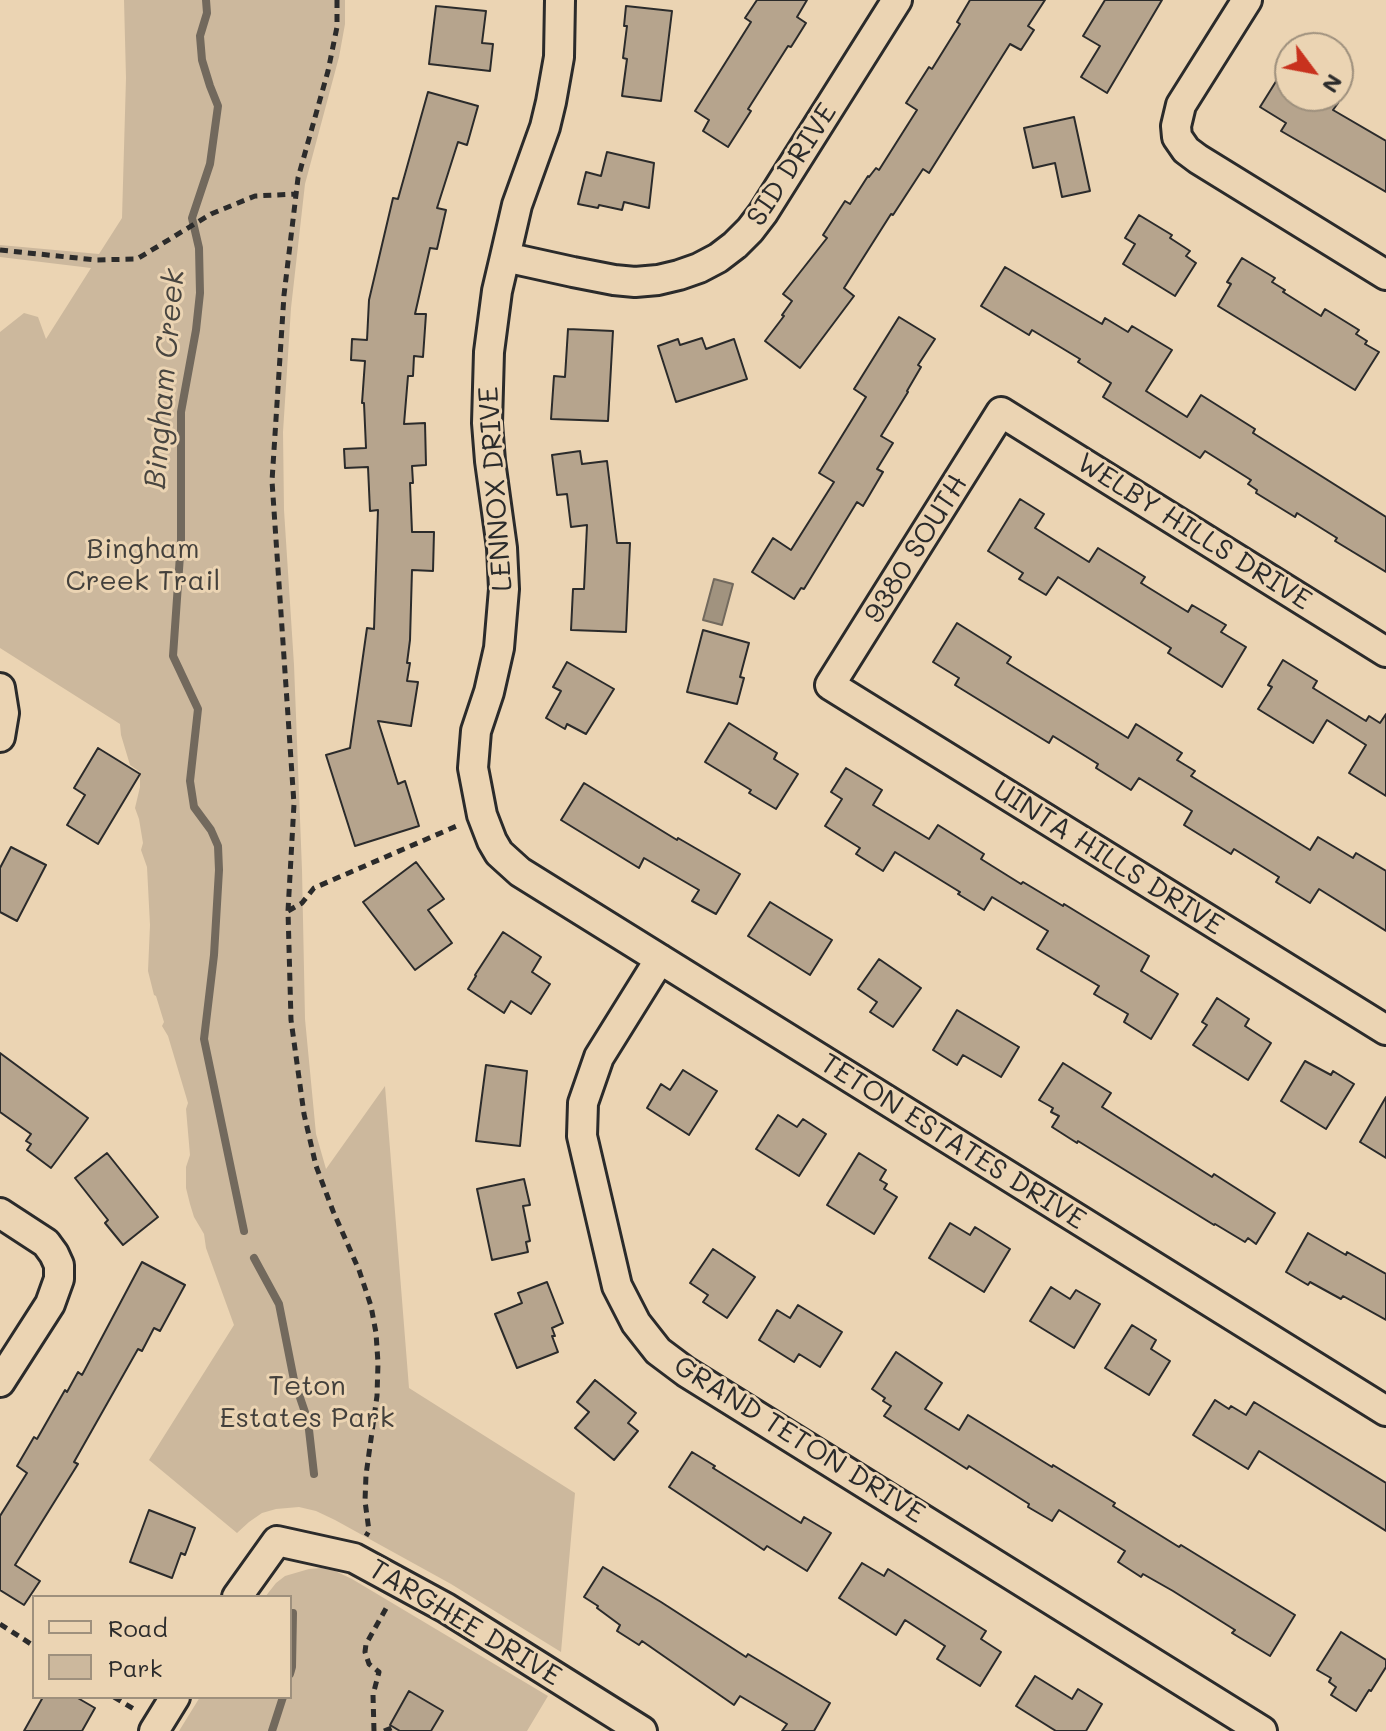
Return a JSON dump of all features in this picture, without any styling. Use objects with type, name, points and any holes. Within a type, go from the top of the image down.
[{"type":"street","name":"LENNOX DRIVE","points":[[520,872],[499,853],[492,841],[482,815],[473,768],[476,731],[499,648],[504,589],[487,423],[489,352],[497,291],[517,205],[551,102],[559,57],[560,0]]},
{"type":"street","name":"SID DRIVE","points":[[505,257],[600,278],[635,282],[679,275],[718,258],[735,245],[763,213],[897,0]]},
{"type":"street","points":[[1247,0],[1181,105],[1177,137],[1186,150],[1198,159],[1386,275]]},
{"type":"street","name":"WELBY HILLS DRIVE","points":[[1001,412],[1386,652]]},
{"type":"street","name":"9380 SOUTH","points":[[830,685],[1001,412]]},
{"type":"street","name":"UINTA HILLS DRIVE","points":[[830,685],[1386,1030]]},
{"type":"street","points":[[0,689],[4,713],[0,737]]},
{"type":"street","name":"TETON ESTATES DRIVE","points":[[520,872],[1386,1411]]},
{"type":"street","name":"GRAND TETON DRIVE","points":[[660,959],[599,1057],[583,1103],[582,1136],[617,1286],[636,1323],[658,1351],[686,1372],[1262,1731]]},
{"type":"street","points":[[0,1213],[46,1243],[59,1265],[59,1279],[50,1304],[0,1382]]},
{"type":"street","name":"TARGHEE DRIVE","points":[[238,1595],[277,1541],[354,1558],[446,1608],[642,1731]]},
{"type":"street","points":[[154,1731],[174,1699]]},
{"type":"path","points":[[337,0],[337,27],[328,71],[298,178],[284,295],[272,481],[294,804],[288,911],[291,1020],[304,1114],[316,1166],[359,1270],[376,1333],[377,1396],[366,1475],[369,1531],[366,1536]]},
{"type":"path","points":[[0,250],[96,260],[137,259],[211,214],[255,196],[296,194]]},
{"type":"path","points":[[288,911],[302,903],[314,888],[482,815]]},
{"type":"path","points":[[374,1731],[373,1695],[379,1672],[369,1664],[365,1652],[366,1644],[389,1603]]},
{"type":"path","points":[[0,1624],[32,1645]]},
{"type":"path","points":[[384,1731],[394,1727]]},
{"type":"green space","name":"Bingham Creek Trail","points":[[124,0],[345,0],[345,24],[339,57],[305,184],[291,308],[283,432],[302,870],[305,1019],[316,1134],[326,1169],[385,1086],[409,1388],[575,1493],[561,1652],[451,1584],[316,1511],[299,1507],[276,1509],[262,1513],[237,1533],[149,1460],[234,1325],[186,1188],[186,1167],[190,1155],[188,1103],[168,1036],[162,1026],[164,1022],[148,971],[150,925],[147,867],[141,850],[143,843],[135,808],[140,772],[130,765],[120,724],[0,648],[0,332],[24,313],[38,317],[46,339],[91,268],[0,257],[0,245],[99,254],[122,218],[126,78]]},
{"type":"green space","points":[[309,1569],[335,1571],[352,1579],[548,1696],[527,1731],[179,1731],[199,1699],[292,1699],[292,1595],[267,1595],[285,1576]]},
{"type":"shaded area","points":[[714,579],[733,584],[722,625],[703,620]]},
{"type":"building","points":[[757,0],[807,0],[797,17],[806,23],[748,109],[751,111],[728,147],[703,131],[709,120],[695,111],[751,22],[745,18]]},
{"type":"building","points":[[970,0],[1045,0],[1028,26],[1034,30],[1021,50],[1010,44],[929,173],[923,169],[891,214],[844,288],[854,296],[800,368],[765,341],[792,301],[783,294],[827,238],[823,235],[845,201],[850,204],[868,176],[876,168],[879,170],[917,110],[906,103],[960,24],[957,22]]},
{"type":"building","points":[[1105,0],[1162,0],[1107,93],[1081,77],[1100,46],[1083,36]]},
{"type":"building","points":[[436,6],[486,11],[482,43],[493,44],[490,71],[429,64]]},
{"type":"building","points":[[626,6],[672,11],[661,101],[622,96],[627,59],[623,58]]},
{"type":"building","points":[[1274,85],[1274,112],[1336,112],[1386,141],[1386,192],[1281,131],[1286,123],[1260,107]]},
{"type":"building","points":[[428,92],[478,106],[467,145],[458,142],[437,208],[446,210],[437,249],[430,248],[415,314],[426,314],[423,357],[414,356],[413,376],[408,376],[404,424],[425,423],[426,465],[412,466],[412,532],[434,532],[433,571],[412,570],[407,681],[418,682],[411,726],[378,721],[398,784],[405,781],[419,826],[355,846],[326,755],[350,748],[367,628],[374,629],[378,510],[370,511],[368,467],[345,468],[344,449],[366,448],[362,403],[365,361],[351,360],[352,339],[367,340],[369,300],[393,198],[398,199]]},
{"type":"building","points":[[1074,117],[1090,191],[1062,197],[1055,163],[1033,168],[1024,128]]},
{"type":"building","points":[[607,152],[654,163],[649,208],[624,202],[622,210],[578,204],[586,172],[601,176]]},
{"type":"building","points":[[1139,215],[1172,235],[1170,238],[1190,251],[1186,256],[1196,263],[1175,296],[1123,264],[1135,244],[1125,238]]},
{"type":"building","points":[[1242,258],[1275,278],[1272,282],[1285,290],[1283,292],[1321,316],[1325,309],[1359,330],[1356,334],[1367,341],[1365,344],[1379,352],[1355,390],[1218,306],[1231,284],[1227,282]]},
{"type":"building","points":[[1005,267],[1102,324],[1105,318],[1128,332],[1132,326],[1172,350],[1146,391],[1187,417],[1201,395],[1255,429],[1253,433],[1386,517],[1386,572],[1297,513],[1295,517],[1256,493],[1257,490],[1248,484],[1251,480],[1205,451],[1200,458],[1103,397],[1111,383],[1078,362],[1080,359],[1032,330],[1029,335],[981,306]]},
{"type":"building","points":[[899,317],[935,339],[881,436],[893,443],[877,469],[883,472],[863,506],[857,502],[804,589],[801,588],[794,599],[752,572],[773,538],[791,550],[834,482],[819,473],[866,397],[854,389]]},
{"type":"building","points":[[568,329],[613,331],[608,421],[551,419],[554,376],[565,377]]},
{"type":"building","points":[[702,338],[706,349],[734,339],[747,379],[676,402],[658,346],[678,339],[680,345]]},
{"type":"building","points":[[580,451],[582,464],[607,461],[617,543],[630,543],[626,632],[571,630],[573,589],[584,589],[587,525],[571,527],[567,494],[557,495],[552,455]]},
{"type":"building","points":[[1020,499],[1044,514],[1035,528],[1089,562],[1098,548],[1145,577],[1141,583],[1188,612],[1192,605],[1226,625],[1221,632],[1246,647],[1222,687],[1168,653],[1171,648],[1058,577],[1046,595],[1019,579],[1023,573],[988,551]]},
{"type":"building","points":[[957,623],[1011,657],[1007,663],[1128,738],[1136,724],[1182,753],[1177,760],[1195,771],[1191,776],[1310,850],[1318,837],[1353,858],[1356,853],[1386,871],[1386,931],[1319,889],[1310,903],[1276,882],[1279,877],[1234,849],[1231,854],[1184,825],[1192,811],[1139,778],[1131,790],[1096,768],[1098,764],[1053,736],[1049,743],[955,685],[959,678],[933,662]]},
{"type":"building","points":[[703,630],[749,643],[737,704],[687,692]]},
{"type":"building","points":[[1283,660],[1317,681],[1313,688],[1366,721],[1369,716],[1380,723],[1386,714],[1386,796],[1349,773],[1366,745],[1327,720],[1313,743],[1258,709],[1272,687],[1268,685]]},
{"type":"building","points":[[567,662],[614,689],[586,734],[567,724],[565,729],[546,718],[561,691],[553,687]]},
{"type":"building","points":[[729,723],[777,753],[774,759],[798,774],[776,809],[705,762]]},
{"type":"building","points":[[98,748],[140,774],[98,844],[67,825],[85,795],[74,788]]},
{"type":"building","points":[[846,768],[882,790],[873,805],[929,839],[938,825],[984,854],[981,859],[1021,884],[1023,882],[1064,904],[1149,956],[1141,971],[1178,994],[1151,1039],[1124,1022],[1128,1014],[1094,994],[1099,986],[1037,949],[1048,931],[992,897],[984,910],[895,852],[883,871],[856,854],[860,848],[825,826],[842,799],[831,792]]},
{"type":"building","points":[[584,783],[740,874],[716,914],[692,901],[699,890],[644,858],[639,868],[561,820]]},
{"type":"building","points":[[11,847],[46,865],[17,921],[0,912],[0,868]]},
{"type":"building","points":[[416,862],[444,899],[428,910],[452,943],[415,970],[363,902]]},
{"type":"building","points":[[770,902],[832,940],[810,975],[748,936]]},
{"type":"building","points":[[503,932],[541,957],[532,972],[550,984],[531,1014],[511,1001],[504,1013],[468,989]]},
{"type":"building","points":[[879,959],[921,988],[893,1027],[870,1012],[877,1002],[858,989]]},
{"type":"building","points":[[1217,998],[1249,1019],[1245,1026],[1271,1043],[1248,1080],[1193,1045],[1207,1025],[1202,1022]]},
{"type":"building","points":[[957,1010],[1019,1047],[1001,1077],[963,1055],[957,1065],[933,1050]]},
{"type":"building","points":[[0,1053],[88,1118],[51,1168],[27,1150],[31,1144],[26,1141],[31,1134],[0,1112]]},
{"type":"building","points":[[1305,1061],[1331,1075],[1333,1071],[1354,1084],[1326,1129],[1281,1101]]},
{"type":"building","points":[[1063,1063],[1111,1093],[1102,1107],[1275,1213],[1256,1244],[1248,1238],[1245,1242],[1214,1225],[1052,1127],[1059,1116],[1051,1112],[1053,1108],[1039,1100]]},
{"type":"building","points":[[486,1065],[527,1071],[520,1146],[476,1141]]},
{"type":"building","points":[[683,1070],[717,1091],[689,1135],[647,1108],[661,1084],[670,1090]]},
{"type":"building","points":[[1386,1097],[1386,1158],[1360,1142]]},
{"type":"building","points":[[778,1115],[797,1127],[803,1119],[826,1134],[799,1176],[756,1149]]},
{"type":"building","points":[[107,1153],[158,1217],[123,1245],[75,1178]]},
{"type":"building","points":[[859,1153],[886,1170],[880,1180],[887,1184],[884,1189],[897,1197],[874,1234],[827,1205]]},
{"type":"building","points":[[524,1179],[530,1205],[523,1206],[530,1241],[526,1242],[528,1252],[492,1260],[477,1189]]},
{"type":"building","points":[[950,1223],[970,1235],[975,1227],[1010,1249],[984,1292],[929,1258]]},
{"type":"building","points":[[1308,1233],[1386,1274],[1386,1320],[1343,1296],[1341,1299],[1286,1272]]},
{"type":"building","points":[[713,1249],[755,1277],[727,1318],[703,1302],[708,1295],[690,1283]]},
{"type":"building","points":[[142,1262],[185,1285],[160,1331],[154,1328],[142,1351],[138,1349],[74,1462],[78,1464],[15,1565],[40,1581],[24,1605],[0,1590],[0,1516],[27,1473],[17,1466],[34,1437],[37,1439],[65,1390],[67,1392],[78,1372],[82,1375]]},
{"type":"building","points":[[547,1282],[563,1323],[552,1328],[558,1352],[517,1368],[495,1314],[522,1303],[518,1293]]},
{"type":"building","points":[[1051,1287],[1070,1299],[1076,1290],[1100,1304],[1074,1348],[1030,1321]]},
{"type":"building","points":[[798,1305],[842,1332],[820,1367],[799,1354],[794,1362],[759,1340],[777,1310],[790,1318]]},
{"type":"building","points":[[1132,1325],[1156,1340],[1151,1349],[1170,1361],[1149,1395],[1105,1368]]},
{"type":"building","points":[[896,1352],[942,1383],[925,1409],[959,1430],[968,1415],[1115,1503],[1113,1506],[1179,1547],[1181,1545],[1295,1615],[1270,1656],[1173,1591],[1143,1574],[1141,1577],[1118,1562],[1125,1551],[1059,1510],[1052,1521],[969,1466],[967,1469],[884,1416],[891,1406],[872,1389]]},
{"type":"building","points":[[595,1380],[636,1413],[628,1423],[638,1431],[614,1460],[575,1428],[589,1412],[577,1402]]},
{"type":"building","points":[[1215,1400],[1246,1415],[1254,1402],[1386,1483],[1386,1531],[1259,1451],[1248,1469],[1193,1435]]},
{"type":"building","points":[[692,1452],[801,1523],[804,1517],[831,1533],[807,1571],[767,1546],[764,1550],[669,1487]]},
{"type":"building","points":[[149,1510],[195,1528],[172,1578],[130,1562]]},
{"type":"building","points":[[862,1563],[884,1576],[888,1569],[986,1631],[981,1639],[1001,1652],[980,1686],[937,1659],[945,1646],[905,1620],[896,1635],[839,1598]]},
{"type":"building","points":[[603,1567],[746,1657],[748,1654],[830,1703],[814,1731],[782,1731],[787,1724],[740,1696],[734,1705],[642,1641],[639,1645],[617,1631],[620,1625],[584,1597]]},
{"type":"building","points":[[1341,1632],[1386,1660],[1386,1667],[1356,1711],[1331,1695],[1336,1687],[1329,1682],[1331,1678],[1317,1670]]},
{"type":"building","points":[[1035,1676],[1072,1699],[1078,1689],[1102,1704],[1086,1731],[1056,1731],[1016,1706]]},
{"type":"building","points":[[409,1691],[443,1711],[431,1731],[400,1731],[390,1725]]},
{"type":"building","points":[[42,1699],[79,1699],[95,1708],[82,1731],[24,1731]]},
{"type":"waterway","name":"Bingham Creek","points":[[206,0],[207,13],[200,36],[202,60],[218,106],[210,164],[192,218],[199,248],[200,293],[181,412],[181,541],[173,656],[198,709],[190,781],[194,807],[211,830],[218,846],[214,955],[204,1039],[244,1231]]},
{"type":"waterway","name":"Bingham Creek","points":[[254,1258],[279,1304],[294,1380],[308,1421],[314,1474]]},
{"type":"waterway","name":"Bingham Creek","points":[[292,1667],[293,1613]]},
{"type":"waterway","name":"Bingham Creek","points":[[272,1731],[282,1699]]},
{"type":"park label","name":"Teton Estates Park","points":[[307,1402]]}]
